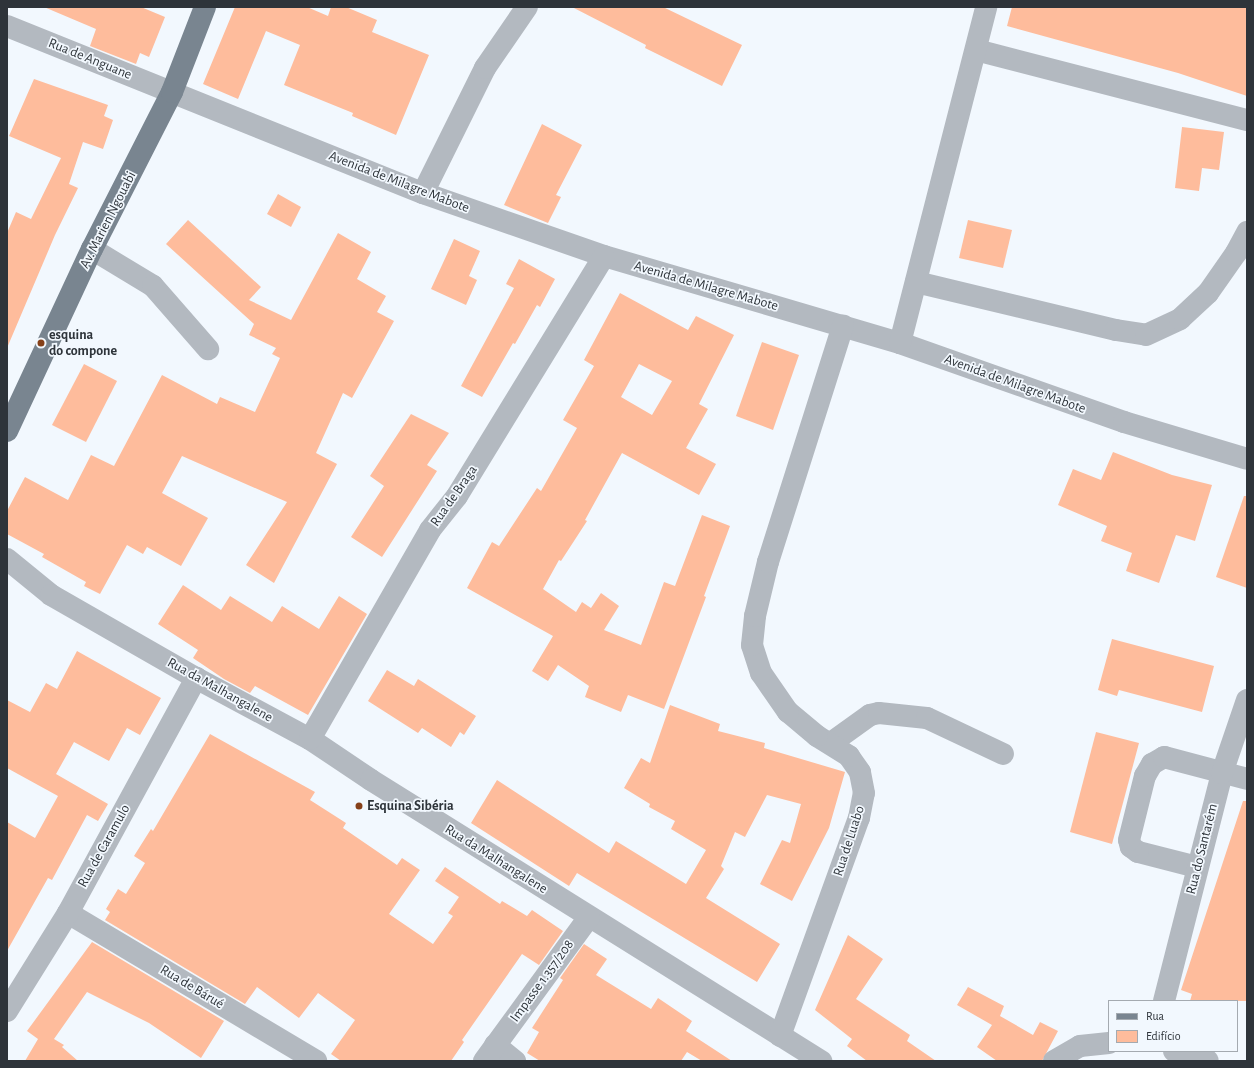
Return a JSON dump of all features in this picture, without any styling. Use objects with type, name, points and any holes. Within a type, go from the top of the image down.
[{"type":"main road","name":"Av. Marien Ngouabi","points":[[7,431],[92,249],[172,92],[205,7]]},
{"type":"street","points":[[423,193],[485,68],[527,7]]},
{"type":"street","points":[[900,343],[986,7]]},
{"type":"street","name":"Rua de Anguane","points":[[7,26],[172,92]]},
{"type":"street","points":[[976,50],[1247,120]]},
{"type":"street","name":"Avenida de Milagre Mabote","points":[[172,92],[423,193],[604,256],[900,343],[1124,422],[1247,459]]},
{"type":"street","points":[[916,282],[1116,330],[1146,335],[1180,320],[1208,294],[1236,253],[1247,232]]},
{"type":"street","points":[[92,249],[153,286],[208,349]]},
{"type":"street","name":"Rua de Braga","points":[[310,739],[430,530],[457,496],[604,256]]},
{"type":"street","name":"Rua de Luabo","points":[[780,1036],[859,818],[864,793],[860,772],[849,756],[831,743],[817,736],[788,712],[761,673],[752,645],[755,616],[768,562],[843,326]]},
{"type":"street","name":"Rua da Malhangalene","points":[[7,559],[51,595],[196,678],[310,739],[589,917],[821,1061]]},
{"type":"street","name":"Rua de Caramulo","points":[[7,1011],[68,912],[196,678]]},
{"type":"street","name":"Rua do Santarém","points":[[1164,1000],[1222,773],[1247,700]]},
{"type":"street","points":[[831,743],[870,715],[879,713],[927,718],[1003,754]]},
{"type":"street","points":[[1197,867],[1138,852],[1131,847],[1129,840],[1144,783],[1152,764],[1164,758],[1247,779]]},
{"type":"street","name":"Rua de Bárué","points":[[68,912],[316,1061]]},
{"type":"street","name":"Impasse 1.357/208","points":[[490,1053],[589,917]]},
{"type":"street","points":[[1054,1061],[1080,1046],[1108,1043]]},
{"type":"street","points":[[1177,1052],[1208,1061]]},
{"type":"street","points":[[490,1053],[515,1061]]},
{"type":"building","points":[[44,7],[141,7],[165,17],[149,57],[140,53],[136,64],[90,46],[96,29]]},
{"type":"building","points":[[235,7],[307,7],[328,16],[331,7],[346,7],[377,20],[372,32],[429,55],[396,135],[352,116],[353,113],[284,85],[300,45],[266,31],[238,99],[203,84]]},
{"type":"building","points":[[572,7],[663,7],[742,45],[722,86],[645,48],[646,45]]},
{"type":"building","points":[[1012,7],[1247,7],[1247,96],[1178,73],[1007,26]]},
{"type":"building","points":[[34,79],[108,105],[104,116],[113,120],[103,149],[83,142],[69,184],[78,188],[55,235],[7,348],[7,233],[16,212],[31,219],[61,158],[9,136]]},
{"type":"building","points":[[542,124],[582,145],[556,195],[561,197],[548,223],[504,205]]},
{"type":"building","points":[[1182,127],[1224,132],[1219,170],[1202,168],[1199,191],[1175,188]]},
{"type":"building","points":[[278,194],[301,207],[291,227],[267,214]]},
{"type":"building","points":[[188,220],[261,287],[249,300],[291,320],[338,233],[371,252],[357,279],[386,296],[377,312],[394,321],[352,398],[343,393],[316,453],[337,464],[274,583],[246,565],[287,502],[182,456],[162,493],[208,518],[181,566],[147,547],[143,554],[127,545],[100,594],[84,586],[86,582],[42,557],[44,554],[7,534],[7,511],[25,477],[68,500],[91,455],[114,466],[162,375],[217,404],[220,397],[255,412],[280,358],[272,354],[276,348],[249,335],[254,324],[166,244]]},
{"type":"building","points":[[968,220],[1012,230],[1003,268],[959,258]]},
{"type":"building","points":[[454,239],[480,251],[469,276],[477,280],[466,305],[431,289]]},
{"type":"building","points":[[519,259],[555,279],[540,307],[537,305],[515,344],[513,343],[482,397],[461,386],[514,288],[506,284]]},
{"type":"building","points":[[620,293],[688,330],[696,316],[734,335],[699,404],[708,409],[686,448],[716,464],[699,495],[622,453],[585,520],[587,521],[561,561],[559,560],[543,589],[576,612],[582,602],[591,608],[601,593],[619,606],[604,630],[641,645],[664,582],[675,586],[702,515],[730,526],[704,596],[706,597],[664,709],[628,695],[621,712],[585,697],[589,686],[558,665],[548,681],[532,671],[553,636],[467,588],[492,542],[499,546],[537,488],[541,491],[577,428],[563,420],[594,366],[584,360]],"holes":[[[639,364],[672,381],[652,415],[621,397]]]},
{"type":"building","points":[[762,342],[799,355],[773,430],[736,416]]},
{"type":"building","points":[[84,364],[117,381],[86,442],[52,425]]},
{"type":"building","points":[[411,414],[449,433],[427,465],[437,471],[382,557],[351,537],[384,486],[370,476]]},
{"type":"building","points":[[1113,452],[1172,475],[1212,485],[1195,541],[1176,535],[1159,583],[1126,571],[1132,553],[1101,541],[1107,526],[1058,505],[1073,469],[1101,480]]},
{"type":"building","points":[[1244,496],[1247,496],[1247,588],[1216,577]]},
{"type":"building","points":[[183,585],[221,610],[230,596],[272,622],[282,606],[319,629],[339,596],[367,614],[308,715],[255,686],[250,693],[224,679],[193,658],[198,650],[158,624]]},
{"type":"building","points":[[1112,639],[1214,666],[1202,712],[1119,690],[1117,696],[1098,690]]},
{"type":"building","points":[[77,651],[161,698],[140,735],[127,728],[109,761],[74,742],[56,774],[108,804],[98,821],[87,815],[52,880],[48,878],[7,951],[7,822],[35,838],[58,796],[7,768],[7,700],[30,712],[46,683],[57,689]]},
{"type":"building","points":[[387,670],[414,686],[418,679],[476,716],[464,735],[460,732],[451,747],[422,728],[418,733],[368,701]]},
{"type":"building","points":[[670,705],[720,724],[718,731],[765,743],[764,748],[845,772],[829,828],[792,901],[760,884],[782,840],[790,843],[801,804],[767,795],[745,837],[735,832],[721,866],[724,869],[706,898],[780,944],[757,982],[577,873],[569,886],[471,823],[497,780],[609,853],[616,841],[686,884],[706,850],[671,829],[675,821],[649,807],[650,804],[624,788],[641,758],[650,763]]},
{"type":"building","points":[[1096,732],[1139,743],[1112,844],[1070,832]]},
{"type":"building","points":[[210,734],[315,792],[310,800],[346,823],[343,828],[397,865],[402,858],[420,870],[389,914],[433,944],[453,916],[448,913],[459,897],[435,881],[445,867],[500,904],[502,901],[527,916],[532,910],[563,931],[539,965],[522,954],[462,1040],[464,1042],[451,1061],[341,1061],[331,1054],[355,1020],[318,993],[299,1018],[257,987],[245,1004],[105,920],[110,912],[106,909],[118,889],[126,894],[145,863],[134,856],[151,829],[153,831]]},
{"type":"building","points":[[1243,801],[1247,801],[1247,1001],[1190,1000],[1192,994],[1181,990]]},
{"type":"building","points":[[848,935],[883,959],[856,999],[910,1035],[907,1041],[936,1061],[867,1061],[847,1046],[852,1039],[815,1010]]},
{"type":"building","points":[[92,942],[224,1021],[201,1058],[149,1023],[87,992],[54,1039],[64,1045],[62,1047],[78,1061],[25,1061],[38,1039],[27,1031]]},
{"type":"building","points":[[584,944],[607,959],[596,975],[651,1009],[658,998],[692,1021],[686,1031],[732,1061],[702,1061],[687,1052],[681,1061],[540,1061],[527,1053],[539,1032],[532,1028],[563,980],[560,978]]},
{"type":"building","points":[[968,987],[1004,1006],[1000,1016],[1033,1035],[1040,1022],[1058,1031],[1042,1061],[997,1061],[977,1047],[992,1025],[957,1005]]},
{"type":"place","name":"esquina do compone","points":[[41,343]]},
{"type":"place","name":"Esquina Sibéria","points":[[359,806]]}]
